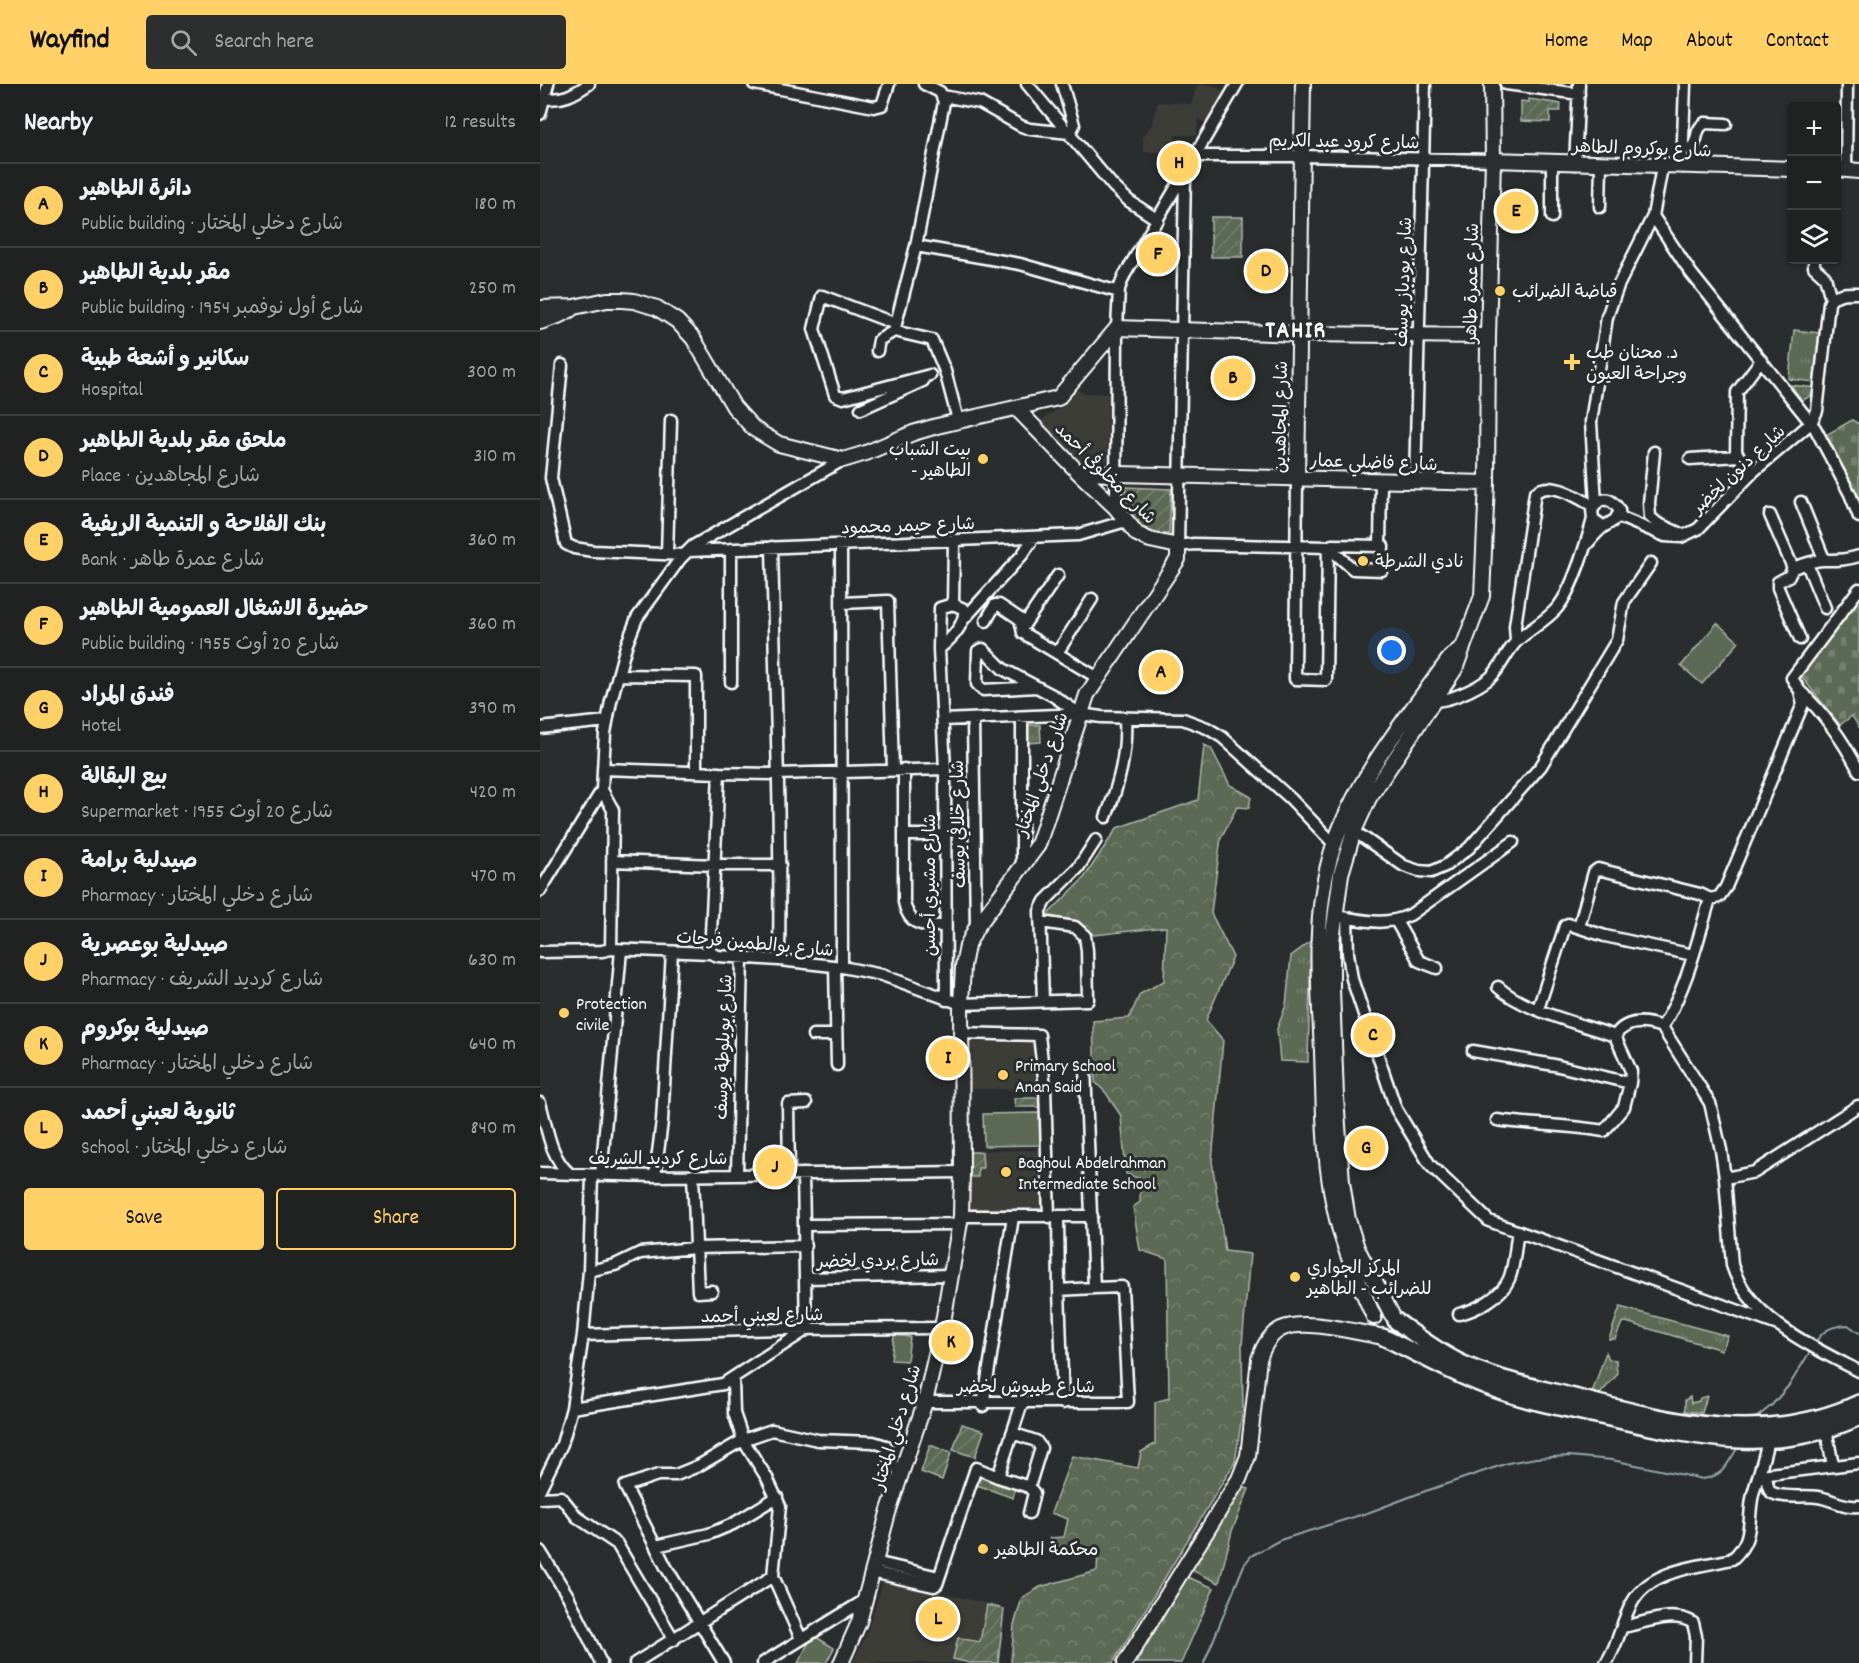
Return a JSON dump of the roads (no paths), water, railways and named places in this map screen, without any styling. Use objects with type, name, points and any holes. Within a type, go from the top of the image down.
[{"type":"highway","points":[[1394,1318],[1459,1362],[1489,1375],[1680,1421],[1746,1428],[1787,1426],[1821,1418],[1859,1403]]},
{"type":"highway","points":[[1368,1325],[1468,1378],[1508,1394],[1682,1434],[1722,1440],[1768,1440],[1826,1429],[1859,1417]]},
{"type":"main road","name":"شارع المجاهدين","points":[[1297,477],[1303,84]]},
{"type":"main road","name":"شارع عمرة طاهر","points":[[1429,699],[1449,659],[1462,648],[1480,605],[1484,587],[1492,84]]},
{"type":"main road","name":"شارع بوكروم الطاهر","points":[[1492,160],[1787,169]]},
{"type":"main road","points":[[540,308],[574,307],[607,300],[622,300],[646,304],[667,314],[693,338],[734,407],[754,429],[779,444],[843,460],[913,433],[958,420],[1017,409],[1058,398],[1117,328],[1300,334],[1488,336]]},
{"type":"main road","points":[[540,322],[574,307]]},
{"type":"main road","name":"شارع مخلوفي أحمد","points":[[1017,409],[1143,537],[1178,546]]},
{"type":"main road","name":"شارع فاضلي عمار","points":[[1079,473],[1116,472],[1487,483]]},
{"type":"main road","name":"شارع دخلي المختار","points":[[841,1663],[859,1622],[901,1472],[925,1402],[942,1328],[960,1220],[962,1173],[960,1033],[963,966],[968,946],[976,928],[1038,845],[1087,695],[1175,565],[1178,558],[1178,546]]},
{"type":"main road","points":[[1125,1663],[1239,1479],[1248,1456],[1259,1359],[1272,1335],[1290,1327],[1302,1325],[1368,1325],[1392,1334],[1396,1328],[1394,1318],[1357,1248],[1348,1221],[1342,1182],[1335,1097],[1332,988],[1341,917],[1341,874],[1354,831],[1369,798],[1413,730],[1429,699]]},
{"type":"main road","points":[[1368,1325],[1336,1216],[1325,1143],[1319,948],[1324,882],[1334,844],[1345,815],[1368,773],[1429,699]]},
{"type":"main road","points":[[1368,1325],[1383,1312],[1394,1318]]},
{"type":"street","points":[[540,114],[548,84]]},
{"type":"street","points":[[544,98],[557,100],[574,94],[589,84]]},
{"type":"street","points":[[754,84],[874,107],[882,105],[889,84]]},
{"type":"street","points":[[924,84],[935,88],[943,96],[980,103],[1021,126],[1070,133]]},
{"type":"street","points":[[1028,84],[1113,186],[1129,201],[1158,220]]},
{"type":"street","points":[[1062,84],[1074,125],[1070,133]]},
{"type":"street","points":[[1195,156],[1238,84]]},
{"type":"street","name":"شارع بودباز يوسف","points":[[1415,481],[1425,84]]},
{"type":"street","points":[[1506,84],[1579,89],[1575,164]]},
{"type":"street","points":[[1682,167],[1685,84]]},
{"type":"street","points":[[1847,84],[1847,170]]},
{"type":"street","points":[[877,351],[879,340],[895,327],[916,246],[944,102],[943,96]]},
{"type":"street","points":[[1683,148],[1694,146],[1697,132],[1705,123],[1726,124]]},
{"type":"street","name":"شارع كرود عبد الكريم","points":[[1195,156],[1492,160]]},
{"type":"street","name":"شارع دخلي المختار","points":[[1178,546],[1184,331],[1181,191],[1185,175],[1195,156]]},
{"type":"street","points":[[1552,163],[1552,217]]},
{"type":"street","points":[[1600,207],[1601,165]]},
{"type":"street","points":[[1429,699],[1454,698],[1490,677],[1516,641],[1557,608],[1586,545],[1594,505],[1591,422],[1607,317],[1618,286],[1653,216],[1662,166]]},
{"type":"street","points":[[1116,508],[1119,292],[1124,276],[1158,220],[1181,191]]},
{"type":"street","points":[[1653,216],[1691,273],[1811,423],[1850,494],[1859,517]]},
{"type":"street","points":[[916,246],[1020,264],[1119,292]]},
{"type":"street","points":[[1811,423],[1817,411],[1831,299],[1825,277],[1814,267],[1814,264]]},
{"type":"street","points":[[1831,299],[1838,294],[1859,292]]},
{"type":"street","points":[[945,371],[843,398],[835,395],[814,329],[822,296],[932,340],[945,371],[958,420]]},
{"type":"street","points":[[1751,474],[1736,452],[1737,392],[1761,360]]},
{"type":"street","name":"شارع حيمر محمود","points":[[562,365],[551,478],[566,544],[574,548],[667,554],[772,547],[1078,535],[1126,521]]},
{"type":"street","points":[[861,409],[924,381],[930,375]]},
{"type":"street","points":[[667,554],[671,420]]},
{"type":"street","name":"شارع دنون لخضر","points":[[1617,516],[1665,536],[1684,536],[1698,529],[1751,474],[1811,423]]},
{"type":"street","points":[[1654,452],[1649,503],[1650,516],[1657,523],[1684,536]]},
{"type":"street","points":[[1690,459],[1739,456]]},
{"type":"street","points":[[540,1489],[562,1444],[572,1408],[583,1335],[616,950],[612,861],[613,810],[603,790],[603,769],[607,721],[626,646],[637,618],[659,586],[693,546],[843,460]]},
{"type":"street","points":[[1586,545],[1604,526],[1612,524],[1618,512],[1615,504],[1607,500],[1594,473]]},
{"type":"street","name":"شارع المجاهدين","points":[[1297,477],[1295,679],[1326,680],[1328,548]]},
{"type":"street","points":[[1380,546],[1382,481]]},
{"type":"street","points":[[1516,641],[1515,626],[1535,493],[1543,488],[1552,488],[1594,505],[1607,500]]},
{"type":"street","points":[[1801,502],[1824,559]]},
{"type":"street","points":[[1770,515],[1793,568]]},
{"type":"street","points":[[1593,519],[1604,526]]},
{"type":"street","points":[[939,649],[947,643],[963,620],[1023,554],[1034,537]]},
{"type":"street","points":[[954,540],[953,604],[964,609],[963,620]]},
{"type":"street","points":[[837,1065],[842,772],[841,544]]},
{"type":"street","points":[[1178,546],[1194,544],[1328,548],[1353,569],[1382,570],[1383,546],[1332,544],[1328,548]]},
{"type":"street","points":[[772,547],[780,865],[779,960]]},
{"type":"street","points":[[731,549],[731,682]]},
{"type":"street","points":[[1800,639],[1776,585],[1778,582],[1789,576],[1793,568],[1824,559],[1846,560],[1859,556]]},
{"type":"street","points":[[1354,831],[1404,866],[1419,871],[1431,872],[1445,866],[1469,848],[1541,766],[1617,640],[1624,603],[1651,563]]},
{"type":"street","points":[[1807,564],[1825,608]]},
{"type":"street","points":[[1022,628],[1058,574]]},
{"type":"street","points":[[1859,589],[1792,678],[1800,691],[1818,708],[1847,748],[1859,771]]},
{"type":"street","points":[[1057,653],[1092,599]]},
{"type":"street","points":[[841,603],[888,601],[904,835],[904,902],[906,911],[915,922],[924,926],[945,926]]},
{"type":"street","name":"شارع مشيري أحسن","points":[[946,1000],[945,769],[939,649],[940,609],[953,604]]},
{"type":"street","points":[[986,621],[995,605],[999,605],[1020,619],[1023,633],[1098,678]]},
{"type":"street","points":[[1037,687],[983,690],[977,684],[978,651],[983,649],[1003,669],[1037,687],[1052,695],[1080,714]]},
{"type":"street","points":[[618,675],[696,676],[696,772]]},
{"type":"street","points":[[1579,927],[1594,872],[1598,869],[1700,894],[1710,899],[1719,897],[1726,887],[1803,704],[1800,691]]},
{"type":"street","points":[[1052,695],[1053,715]]},
{"type":"street","points":[[943,720],[1080,714],[1101,717],[1183,719],[1208,728],[1222,737],[1291,799],[1334,844]]},
{"type":"street","points":[[1022,717],[1022,866]]},
{"type":"street","points":[[1106,817],[1123,766],[1126,738],[1125,718]]},
{"type":"street","name":"شارع خلافي يوسف","points":[[973,720],[976,928]]},
{"type":"street","points":[[540,728],[607,721]]},
{"type":"street","points":[[1847,748],[1859,752]]},
{"type":"street","points":[[603,769],[776,774],[945,769]]},
{"type":"street","points":[[710,953],[719,773]]},
{"type":"street","points":[[540,891],[603,790]]},
{"type":"street","points":[[904,835],[946,835]]},
{"type":"street","points":[[1043,1001],[1040,911],[1045,901],[1078,868],[1096,840]]},
{"type":"street","points":[[1513,842],[1410,915],[1396,921],[1375,922],[1341,917],[1354,986],[1396,1109],[1430,1165],[1489,1221],[1778,1325]]},
{"type":"street","points":[[612,861],[780,865]]},
{"type":"street","points":[[1662,1026],[1673,1011],[1689,972],[1710,899]]},
{"type":"street","points":[[1396,921],[1419,961],[1437,968]]},
{"type":"street","name":"شارع بوالطمين فرحات","points":[[540,952],[616,950],[710,953],[718,956],[839,967],[882,975],[961,1004],[1088,1000],[1085,936],[1075,927],[1041,922]]},
{"type":"street","points":[[1538,1009],[1564,926],[1570,924],[1605,936],[1693,955]]},
{"type":"street","points":[[656,1176],[663,1112],[672,952]]},
{"type":"street","name":"شارع بويلوطة يوسف","points":[[736,1174],[742,958]]},
{"type":"street","points":[[1497,1120],[1604,1131],[1624,1107],[1631,1071],[1615,1036],[1538,1009],[1507,995],[1498,987]]},
{"type":"street","points":[[1615,1036],[1620,1028],[1640,1021],[1662,1026],[1710,1103],[1725,1178],[1732,1265],[1743,1289],[1778,1325],[1798,1339],[1859,1371]]},
{"type":"street","points":[[960,1033],[1039,1035],[1046,1095],[1059,1290],[1063,1403]]},
{"type":"street","points":[[813,1035],[836,1035]]},
{"type":"street","points":[[1473,1051],[1554,1065],[1630,1083]]},
{"type":"street","points":[[1059,1290],[1094,1288],[1085,1068]]},
{"type":"street","points":[[540,1103],[556,1156],[560,1165],[569,1173]]},
{"type":"street","points":[[789,1175],[788,1104],[806,1103]]},
{"type":"street","points":[[1725,1178],[1755,1172],[1858,1106]]},
{"type":"street","name":"شارع كرديد الشريف","points":[[540,1173],[656,1176],[962,1173]]},
{"type":"street","points":[[572,1408],[712,1386],[733,1379],[806,1330],[803,1174]]},
{"type":"street","points":[[693,1175],[698,1292],[712,1292]]},
{"type":"street","points":[[805,1226],[1092,1216]]},
{"type":"street","points":[[983,1405],[1012,1217]]},
{"type":"street","points":[[1459,1314],[1490,1300],[1507,1284],[1512,1271],[1518,1231]]},
{"type":"street","points":[[589,1271],[615,1265],[640,1253],[695,1248],[805,1246]]},
{"type":"street","name":"شارع بردي لخضر","points":[[805,1278],[951,1275]]},
{"type":"street","name":"شارع طيبوش لخضر","points":[[925,1402],[983,1405],[1128,1402],[1122,1287],[1094,1288]]},
{"type":"street","name":"شارع لعبني أحمد","points":[[583,1335],[942,1328]]},
{"type":"street","points":[[733,1379],[734,1413],[743,1440],[780,1506],[773,1576],[801,1639]]},
{"type":"street","points":[[998,1477],[1022,1403]]},
{"type":"street","points":[[1826,1429],[1833,1466]]},
{"type":"street","points":[[724,1663],[656,1546],[625,1486],[658,1475],[676,1475],[698,1466],[743,1440],[778,1430],[818,1440],[873,1442],[886,1446],[888,1457],[894,1468],[901,1472]]},
{"type":"street","points":[[1012,1433],[1036,1441],[1041,1448],[1029,1487]]},
{"type":"street","points":[[1606,1663],[1614,1650],[1632,1603],[1641,1590],[1656,1580],[1681,1570],[1732,1559],[1741,1552],[1747,1541],[1753,1495],[1763,1475],[1768,1440]]},
{"type":"street","points":[[1763,1475],[1859,1463]]},
{"type":"street","points":[[873,1567],[939,1577],[942,1558],[976,1468],[1029,1487],[1034,1493],[1029,1514]]},
{"type":"street","points":[[1763,1475],[1771,1492],[1778,1495],[1816,1497],[1845,1506],[1859,1506]]},
{"type":"street","points":[[540,1498],[561,1497],[577,1517],[617,1544],[674,1640]]},
{"type":"street","points":[[656,1546],[709,1534],[734,1524],[777,1497]]},
{"type":"street","points":[[540,1551],[568,1596],[601,1663]]},
{"type":"street","points":[[635,1663],[773,1576]]},
{"type":"street","points":[[763,1663],[865,1600]]},
{"type":"street","points":[[844,1613],[859,1622]]},
{"type":"street","points":[[1623,1627],[1684,1617],[1693,1623],[1696,1636],[1695,1663]]},
{"type":"waterway","points":[[1815,1343],[1825,1331],[1837,1326],[1848,1325],[1859,1333]]},
{"type":"waterway","points":[[1756,1418],[1772,1405],[1790,1384],[1811,1350]]},
{"type":"waterway","points":[[1204,1663],[1244,1565],[1251,1556],[1280,1540],[1370,1512],[1508,1463],[1569,1456],[1612,1460],[1703,1479],[1721,1472],[1739,1446]]},
{"type":"place","name":"بيع البقالة","points":[[1179,163]]},
{"type":"place","name":"بنك الفلاحة و التنمية الريفية","points":[[1516,211]]},
{"type":"place","name":"حضيرة الاشغال العمومية الطاهير","points":[[1158,254]]},
{"type":"place","name":"ملحق مقر بلدية الطاهير","points":[[1266,271]]},
{"type":"place","name":"قباضة الضرائب","points":[[1500,291]]},
{"type":"place","name":"د. محنان طب وجراحة العيون","points":[[1572,362]]},
{"type":"place","name":"مقر بلدية الطاهير","points":[[1233,378]]},
{"type":"place","name":"بيت الشباب - الطاهير","points":[[983,459]]},
{"type":"place","name":"نادي الشرطة","points":[[1363,561]]},
{"type":"place","name":"دائرة الطاهير","points":[[1161,672]]},
{"type":"place","name":"Protection civile","points":[[564,1013]]},
{"type":"place","name":"سكانير و أشعة طبية","points":[[1373,1035]]},
{"type":"place","name":"صيدلية برامة","points":[[948,1058]]},
{"type":"place","name":"Primary School Anan Said","points":[[1003,1075]]},
{"type":"place","name":"فندق المراد","points":[[1366,1148]]},
{"type":"place","name":"صيدلية بوعصرية","points":[[775,1167]]},
{"type":"place","name":"Baghoul Abdelrahman Intermediate School","points":[[1006,1172]]},
{"type":"place","name":"المركز الجواري للضرائب - الطاهير","points":[[1295,1277]]},
{"type":"place","name":"صيدلية بوكروم","points":[[951,1342]]},
{"type":"place","name":"محكمة الطاهير","points":[[983,1549]]},
{"type":"place","name":"ثانوية لعبني أحمد","points":[[938,1619]]},
{"type":"district","name":"TAHIR","points":[[1296,329]]}]
